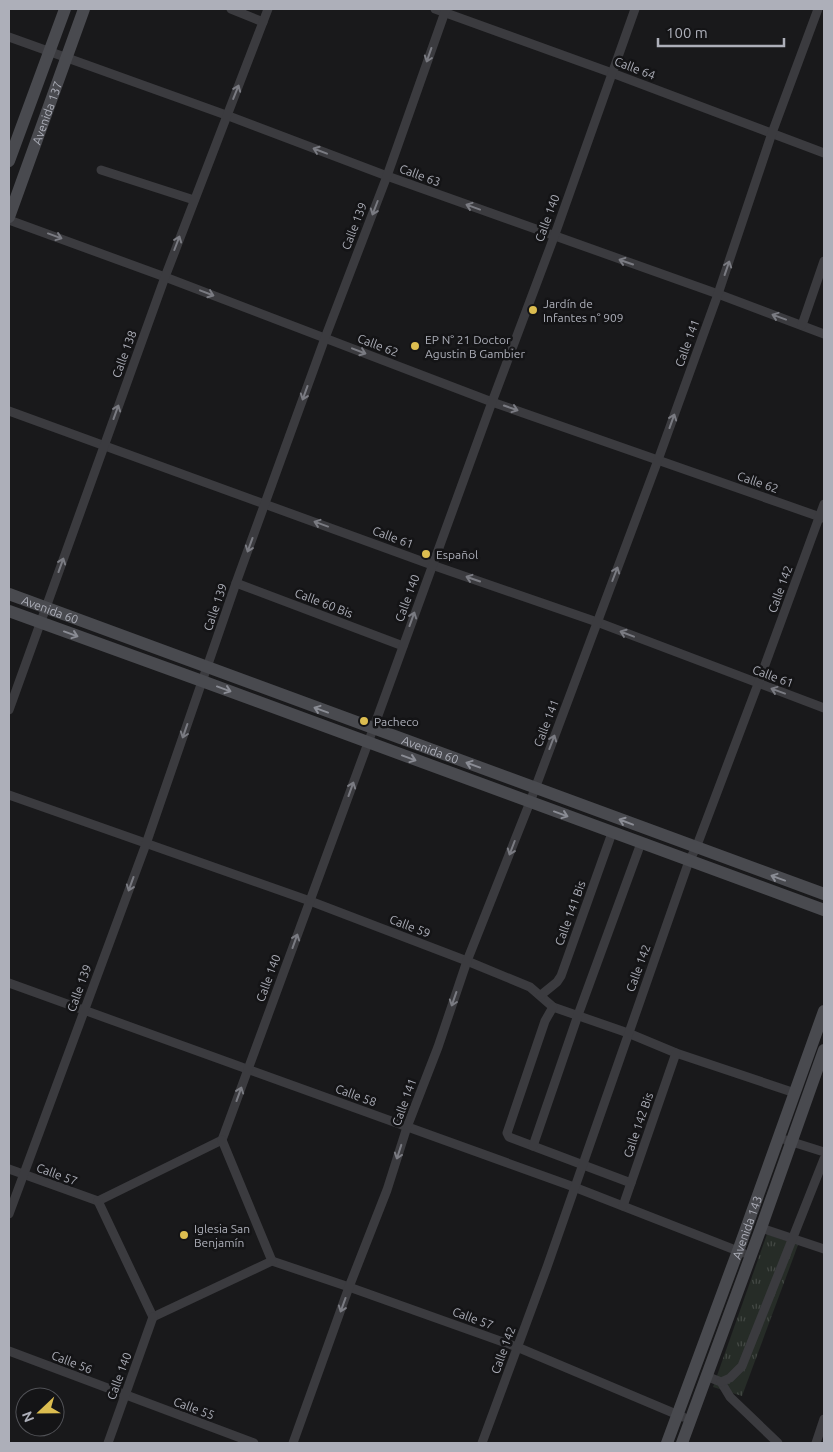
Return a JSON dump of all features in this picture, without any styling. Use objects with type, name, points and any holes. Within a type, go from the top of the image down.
[{"type":"main road","name":"Avenida 137","points":[[9,161],[65,9]]},
{"type":"main road","name":"Avenida 137","points":[[9,218],[84,9]]},
{"type":"main road","name":"Avenida 60","points":[[9,594],[824,894]]},
{"type":"main road","name":"Avenida 60","points":[[9,611],[824,910]]},
{"type":"main road","name":"Avenida 143","points":[[666,1443],[738,1251],[824,1011]]},
{"type":"main road","name":"Avenida 143","points":[[682,1443],[824,1053]]},
{"type":"street","points":[[231,9],[263,22]]},
{"type":"street","name":"Calle 138","points":[[9,710],[165,277],[268,9]]},
{"type":"street","name":"Calle 64","points":[[435,9],[445,10],[824,153]]},
{"type":"street","name":"Calle 140","points":[[222,1140],[374,729],[402,646],[554,237],[635,9]]},
{"type":"street","name":"Calle 141","points":[[293,1443],[349,1287],[387,1190],[407,1127],[438,1047],[468,961],[530,802],[658,460],[718,294],[772,133],[818,9]]},
{"type":"street","name":"Calle 139","points":[[9,1214],[146,844],[236,583],[325,338],[387,176],[445,10]]},
{"type":"street","name":"Calle 63","points":[[9,37],[824,334]]},
{"type":"street","points":[[102,170],[194,200]]},
{"type":"street","name":"Calle 62","points":[[9,218],[492,402],[822,517]]},
{"type":"street","points":[[802,325],[824,261]]},
{"type":"street","name":"Calle 61","points":[[9,410],[432,565],[597,622],[824,708]]},
{"type":"street","name":"Calle 142","points":[[482,1443],[689,861],[696,848],[822,517],[824,504]]},
{"type":"street","name":"Calle 60 Bis","points":[[236,583],[402,646]]},
{"type":"street","name":"Calle 59","points":[[9,795],[310,901],[468,961],[530,987],[553,1006],[628,1033],[676,1053],[795,1093]]},
{"type":"street","name":"Calle 141 Bis","points":[[541,995],[557,982],[561,976],[612,833]]},
{"type":"street","points":[[533,1146],[578,1015],[641,843]]},
{"type":"street","name":"Calle 58","points":[[9,984],[574,1187],[750,1255]]},
{"type":"street","points":[[553,1006],[545,1021],[507,1133],[509,1137],[631,1183]]},
{"type":"street","points":[[810,1049],[824,1053]]},
{"type":"street","name":"Calle 142 Bis","points":[[623,1206],[676,1053]]},
{"type":"street","points":[[778,1138],[824,1152]]},
{"type":"street","points":[[222,1140],[272,1261],[153,1318],[98,1201],[222,1140]]},
{"type":"street","points":[[721,1382],[730,1378],[742,1366],[824,1158]]},
{"type":"street","name":"Calle 57","points":[[9,1169],[98,1201]]},
{"type":"street","points":[[761,1228],[824,1249]]},
{"type":"street","name":"Calle 57","points":[[272,1261],[517,1347],[690,1420]]},
{"type":"street","name":"Calle 140","points":[[108,1443],[153,1318]]},
{"type":"street","name":"Calle 56","points":[[9,1351],[126,1396]]},
{"type":"street","points":[[706,1376],[721,1382],[730,1398],[778,1443]]},
{"type":"street","name":"Calle 55","points":[[126,1396],[254,1443]]},
{"type":"street","points":[[816,1443],[824,1419]]},
{"type":"green space","points":[[767,1234],[798,1245],[742,1396],[713,1387]]},
{"type":"place","name":"Jardín de Infantes n° 909","points":[[533,310]]},
{"type":"place","name":"EP N° 21 Doctor Agustin B Gambier","points":[[415,346]]},
{"type":"place","name":"Español","points":[[426,554]]},
{"type":"place","name":"Pacheco","points":[[364,721]]},
{"type":"place","name":"Iglesia San Benjamín","points":[[184,1235]]}]
